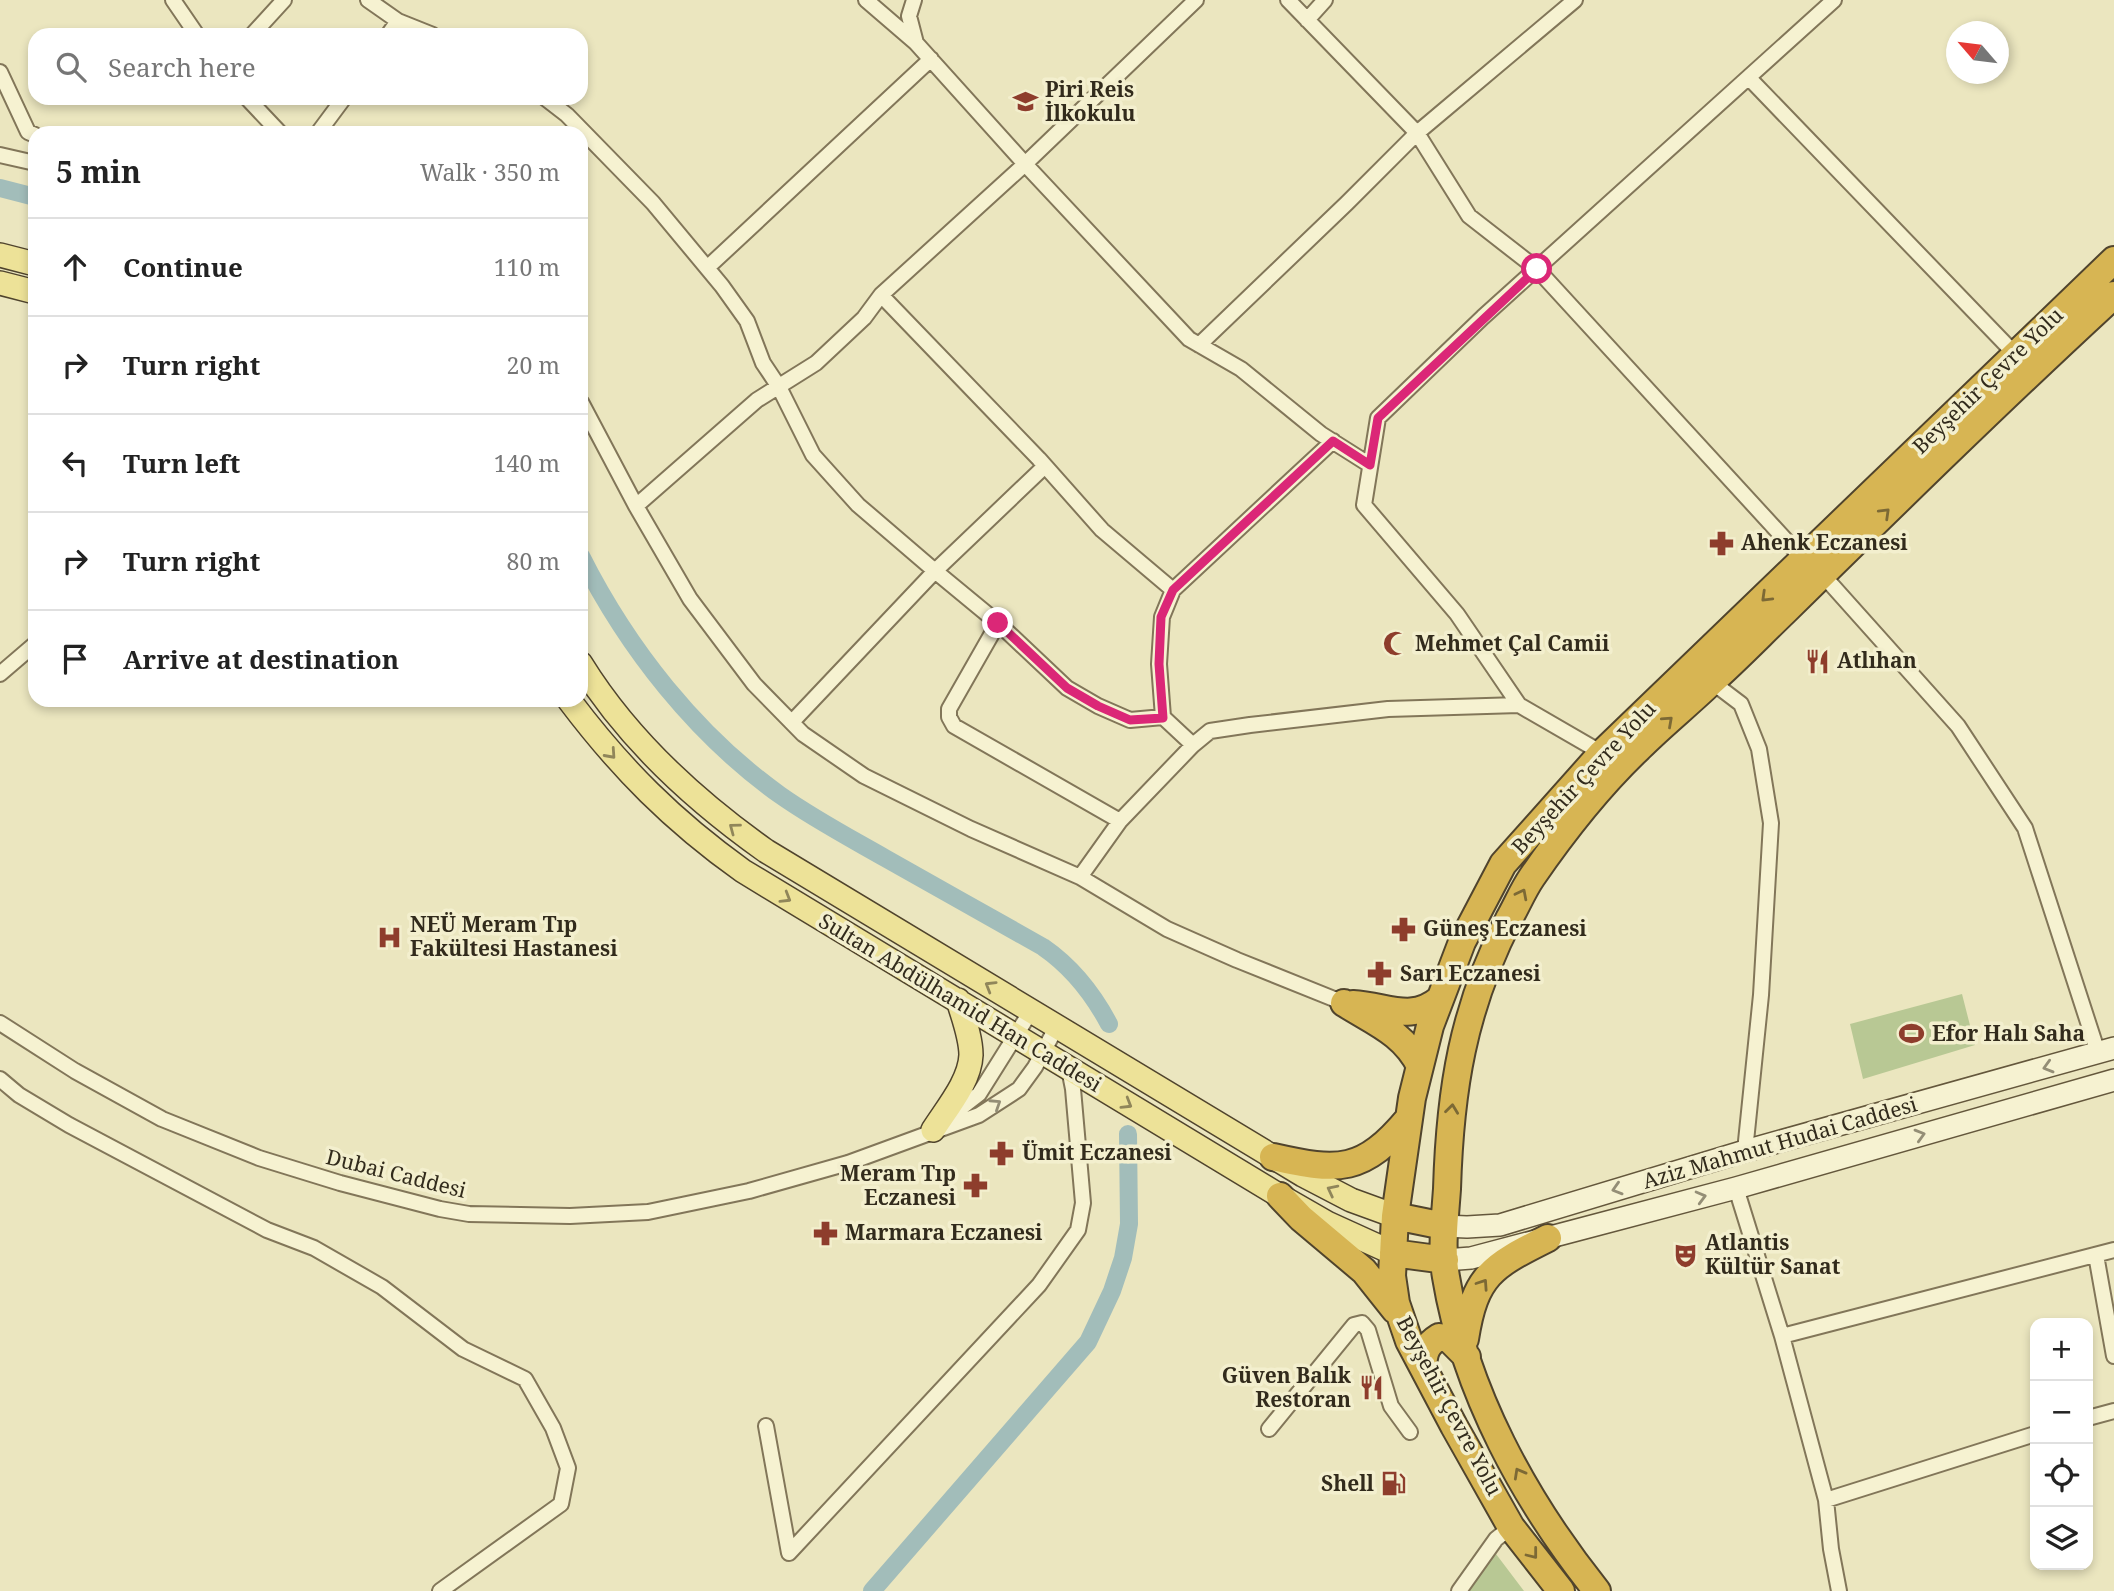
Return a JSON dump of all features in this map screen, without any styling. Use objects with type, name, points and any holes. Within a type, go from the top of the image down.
[{"type":"highway","name":"Beyşehir Çevre Yolu","points":[[1597,1591],[1568,1554],[1533,1500],[1486,1413],[1465,1352],[1446,1275],[1444,1226],[1455,1078],[1467,1023],[1493,950],[1530,880],[1588,803],[1637,749],[1712,682],[1813,567],[2016,355],[2114,260]]},
{"type":"highway","name":"Beyşehir Çevre Yolu","points":[[1561,1591],[1511,1527],[1409,1341],[1396,1303],[1392,1276],[1395,1216],[1409,1118],[1430,1026],[1462,942],[1503,864],[1602,753],[2114,295]]},
{"type":"highway","points":[[1344,1003],[1413,1013],[1427,1009],[1440,999]]},
{"type":"highway","points":[[1344,1003],[1400,1037],[1420,1066]]},
{"type":"highway","points":[[1273,1157],[1318,1167],[1346,1166],[1377,1151],[1409,1118]]},
{"type":"highway","points":[[1405,1152],[1415,1170],[1427,1178],[1441,1167],[1448,1144]]},
{"type":"highway","points":[[1280,1196],[1301,1218],[1364,1270],[1400,1316]]},
{"type":"highway","points":[[1395,1216],[1444,1226]]},
{"type":"highway","points":[[1465,1352],[1470,1310],[1486,1276],[1510,1257],[1548,1238]]},
{"type":"highway","points":[[1393,1253],[1445,1260]]},
{"type":"highway","points":[[1423,1367],[1424,1351],[1439,1337],[1449,1339],[1465,1352]]},
{"type":"main road","points":[[0,255],[28,262]]},
{"type":"main road","points":[[0,283],[28,290]]},
{"type":"main road","name":"Sultan Abdülhamid Han Caddesi","points":[[588,674],[622,722],[711,810],[791,866],[1273,1157],[1351,1200],[1395,1216]]},
{"type":"main road","name":"Sultan Abdülhamid Han Caddesi","points":[[574,707],[642,788],[702,841],[766,886],[1280,1196],[1357,1238],[1393,1253]]},
{"type":"main road","points":[[933,1130],[965,1078],[971,1056],[958,1000]]},
{"type":"street","points":[[173,0],[192,28]]},
{"type":"street","points":[[258,28],[284,0]]},
{"type":"street","points":[[368,0],[398,21],[416,28]]},
{"type":"street","points":[[866,0],[916,43],[1189,339],[1241,369],[1333,441],[1370,465]]},
{"type":"street","points":[[914,0],[909,16],[916,43]]},
{"type":"street","points":[[636,506],[757,400],[816,363],[864,318],[881,295],[1025,164],[1195,0]]},
{"type":"street","points":[[1288,0],[1417,133],[1469,216],[1537,269],[1958,726],[2025,828],[2106,1051]]},
{"type":"street","points":[[1307,20],[1325,0]]},
{"type":"street","points":[[1199,345],[1417,133],[1575,0]]},
{"type":"street","points":[[1602,753],[1519,705],[1457,614],[1364,505],[1378,418],[1537,269],[1834,0]]},
{"type":"street","points":[[393,28],[398,21]]},
{"type":"street","points":[[707,268],[931,60]]},
{"type":"street","points":[[0,72],[28,132]]},
{"type":"street","points":[[1749,78],[2016,355]]},
{"type":"street","points":[[254,105],[273,126]]},
{"type":"street","points":[[323,126],[339,105]]},
{"type":"street","points":[[554,105],[578,126]]},
{"type":"street","points":[[588,136],[653,203],[747,321],[763,363],[779,387],[813,455],[858,505],[998,623],[1067,688],[1130,720],[1163,718]]},
{"type":"street","points":[[0,155],[28,161]]},
{"type":"street","points":[[881,295],[1045,466],[1102,530],[1173,590]]},
{"type":"street","points":[[588,415],[690,599],[754,684],[803,734],[864,776],[971,829],[1080,877],[1186,938],[1344,1003]]},
{"type":"street","points":[[1193,745],[1163,718],[1159,664],[1161,617],[1173,590],[1333,441]]},
{"type":"street","points":[[792,722],[935,571],[1045,466]]},
{"type":"street","points":[[998,623],[949,709],[949,717],[954,726],[1120,821]]},
{"type":"street","points":[[0,674],[28,650]]},
{"type":"street","points":[[1712,682],[1741,704],[1759,749],[1771,823],[1761,995],[1745,1151]]},
{"type":"street","points":[[1080,877],[1120,821],[1193,745],[1210,731],[1388,709],[1519,705]]},
{"type":"street","name":"Dubai Caddesi","points":[[933,1130],[979,1094],[1031,1011]]},
{"type":"street","name":"Dubai Caddesi","points":[[0,1023],[75,1071],[162,1119],[258,1158],[340,1184],[440,1209],[469,1214],[569,1216],[648,1212],[750,1191],[848,1163],[979,1115],[1019,1089],[1057,1026]]},
{"type":"street","name":"Aziz Mahmut Hudai Caddesi","points":[[1444,1226],[1500,1225],[1745,1151],[2106,1051]]},
{"type":"street","points":[[766,1426],[789,1553],[1039,1285],[1078,1230],[1083,1203],[1069,1069]]},
{"type":"street","points":[[0,1079],[19,1095],[81,1131],[267,1230],[314,1248],[337,1261],[382,1287],[463,1349],[525,1379],[553,1428],[568,1468],[561,1504],[440,1591]]},
{"type":"street","name":"Aziz Mahmut Hudai Caddesi","points":[[1445,1260],[1471,1258],[1736,1188],[2114,1080]]},
{"type":"street","points":[[1736,1188],[1782,1336],[1826,1500],[1839,1591]]},
{"type":"street","points":[[1782,1336],[2114,1250]]},
{"type":"street","points":[[2096,1255],[2114,1356]]},
{"type":"street","points":[[1269,1429],[1354,1325],[1362,1324],[1368,1330],[1391,1406],[1410,1432]]},
{"type":"street","points":[[2093,1416],[2114,1410]]},
{"type":"street","points":[[1826,1500],[2030,1436]]},
{"type":"street","points":[[1460,1591],[1496,1539],[1511,1527]]},
{"type":"green space","name":"Efor Halı Saha","points":[[1962,994],[1975,1045],[1863,1079],[1850,1024]]},
{"type":"green space","points":[[1496,1554],[1524,1591],[1468,1591]]},
{"type":"waterway","points":[[0,188],[28,195]]},
{"type":"waterway","points":[[588,569],[642,657],[693,718],[749,771],[819,820],[1043,947],[1080,981],[1109,1024]]},
{"type":"waterway","points":[[872,1591],[1088,1342],[1112,1291],[1123,1258],[1129,1224],[1128,1134]]},
{"type":"place","name":"Piri Reis İlkokulu","points":[[1025,102]]},
{"type":"place","name":"Ahenk Eczanesi","points":[[1721,543]]},
{"type":"place","name":"Mehmet Çal Camii","points":[[1395,644]]},
{"type":"place","name":"Atlıhan","points":[[1817,661]]},
{"type":"place","name":"Güneş Eczanesi","points":[[1403,929]]},
{"type":"place","name":"NEÜ Meram Tıp Fakültesi Hastanesi","points":[[390,937]]},
{"type":"place","name":"Sarı Eczanesi","points":[[1380,974]]},
{"type":"place","name":"Efor Halı Saha","points":[[1912,1034]]},
{"type":"place","name":"Ümit Eczanesi","points":[[1002,1153]]},
{"type":"place","name":"Meram Tıp Eczanesi","points":[[976,1186]]},
{"type":"place","name":"Marmara Eczanesi","points":[[825,1233]]},
{"type":"place","name":"Atlantis Kültür Sanat","points":[[1685,1255]]},
{"type":"place","name":"Güven Balık Restoran","points":[[1371,1388]]},
{"type":"place","name":"Shell","points":[[1394,1484]]},
{"type":"route","points":[[998,623],[1067,688],[1098,706],[1130,720],[1163,718],[1159,664],[1161,617],[1173,590],[1333,441],[1370,465],[1378,418],[1537,269]]}]
